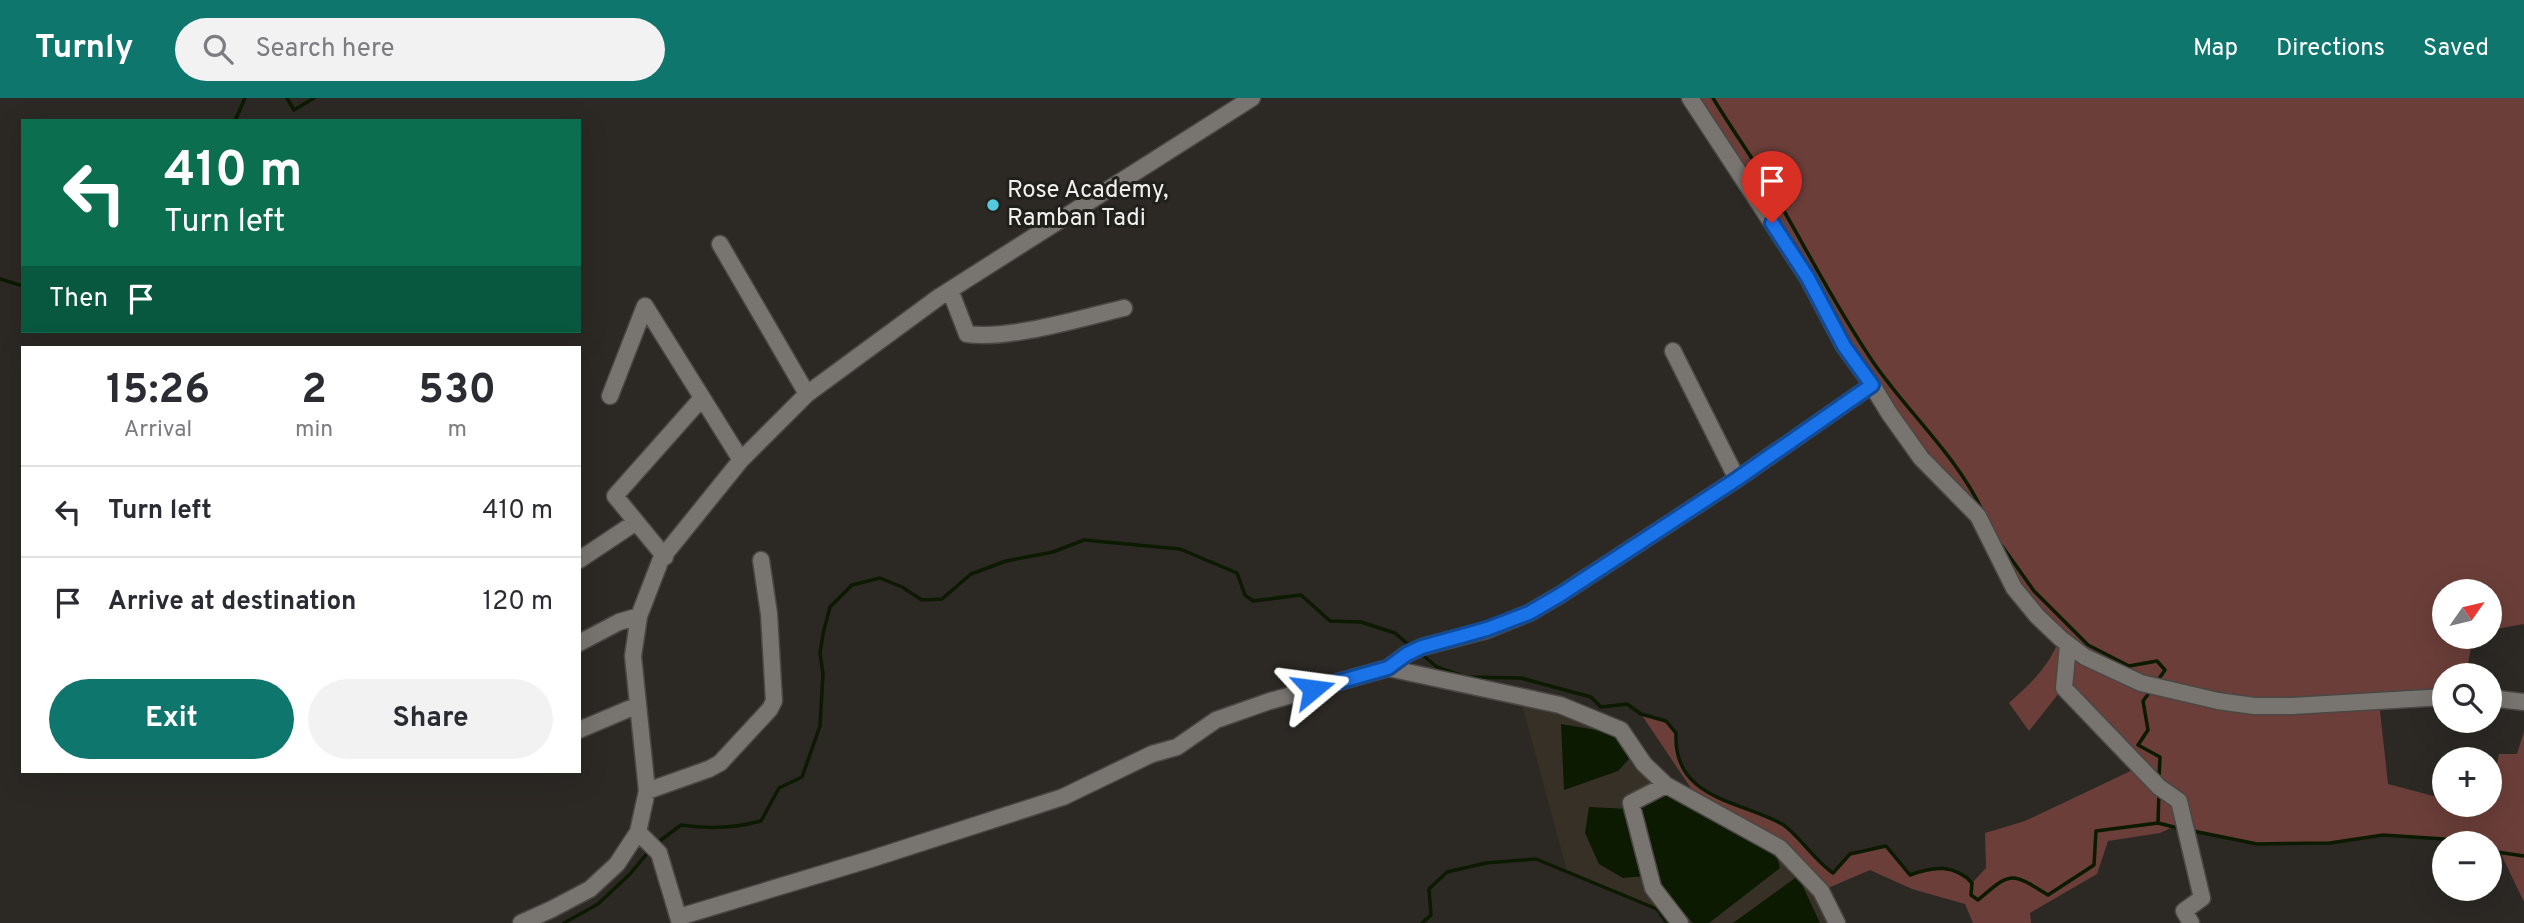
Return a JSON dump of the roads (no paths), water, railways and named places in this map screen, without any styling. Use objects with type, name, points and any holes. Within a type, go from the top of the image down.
[{"type":"street","points":[[521,923],[590,888],[617,864],[642,836],[647,790],[633,656],[639,616],[662,559],[741,460],[807,394],[950,290],[997,263],[1252,98]]},
{"type":"street","points":[[1690,98],[1808,278],[1844,346],[1921,458],[1978,516],[2014,588],[2036,616],[2068,645],[2085,657],[2141,683],[2163,690],[2255,706],[2432,698]]},
{"type":"street","points":[[720,244],[807,394]]},
{"type":"street","points":[[950,290],[967,334],[985,336],[1124,308]]},
{"type":"street","points":[[610,396],[645,306],[741,460]]},
{"type":"street","points":[[1673,351],[1737,479]]},
{"type":"street","points":[[642,836],[659,853],[679,920],[1063,797],[1152,754],[1177,747],[1216,720],[1270,701],[1388,668],[1414,650],[1487,629],[1529,613],[1737,479],[1872,385]]},
{"type":"street","points":[[665,557],[615,496],[702,398]]},
{"type":"street","points":[[581,559],[636,522]]},
{"type":"street","points":[[647,790],[720,763],[774,702],[769,614],[761,560]]},
{"type":"street","points":[[581,642],[619,622],[639,616]]},
{"type":"street","points":[[2068,645],[2064,688],[2159,787],[2179,801],[2202,898],[2184,911],[2191,923]]},
{"type":"street","points":[[1388,668],[1560,705],[1621,730],[1644,764],[1666,785],[1780,848],[1821,891],[1837,923]]},
{"type":"street","points":[[2502,699],[2524,702]]},
{"type":"street","points":[[581,729],[638,705]]},
{"type":"street","points":[[1666,785],[1630,803],[1653,888],[1680,923]]},
{"type":"waterway","points":[[236,119],[245,98]]},
{"type":"waterway","points":[[287,98],[294,110],[314,98]]},
{"type":"waterway","points":[[1713,98],[1776,197],[1873,362],[1960,472],[1983,512]]},
{"type":"waterway","points":[[0,279],[21,285]]},
{"type":"waterway","points":[[657,843],[681,825],[721,827],[761,821],[779,788],[802,777],[820,726],[823,674],[820,653],[830,607],[852,585],[880,578],[902,587],[922,600],[942,599],[971,574],[1006,561],[1053,552],[1084,540],[1180,549],[1237,573],[1245,595],[1253,601],[1301,595],[1330,621],[1361,622],[1395,633],[1410,646]]},
{"type":"waterway","points":[[2002,546],[2034,591],[2088,645],[2129,666],[2157,661],[2165,670],[2156,683]]},
{"type":"waterway","points":[[1419,652],[1437,667],[1465,677],[1521,678],[1591,697],[1601,707],[1627,704],[1641,714],[1666,721],[1676,733],[1678,755],[1685,772],[1697,784],[1711,794],[1782,824],[1833,873],[1850,854],[1886,846],[1910,875],[1943,868],[1958,872],[1972,883],[1971,895],[1978,900],[1998,884],[2011,878],[2026,882],[2048,895],[2094,865],[2096,831],[2158,823]]},
{"type":"waterway","points":[[2152,689],[2143,701],[2148,730],[2138,745],[2160,757],[2159,778]]},
{"type":"waterway","points":[[2159,792],[2158,823],[2182,829]]},
{"type":"waterway","points":[[2193,831],[2257,844],[2330,843],[2383,835],[2432,838]]},
{"type":"waterway","points":[[564,923],[598,904],[630,874],[649,851]]},
{"type":"waterway","points":[[2502,853],[2524,856]]},
{"type":"waterway","points":[[1422,923],[1431,915],[1429,889],[1447,872],[1486,863],[1536,859],[1657,909],[1667,923]]},
{"type":"place","name":"Rose Academy, Ramban Tadi","points":[[993,205]]}]
